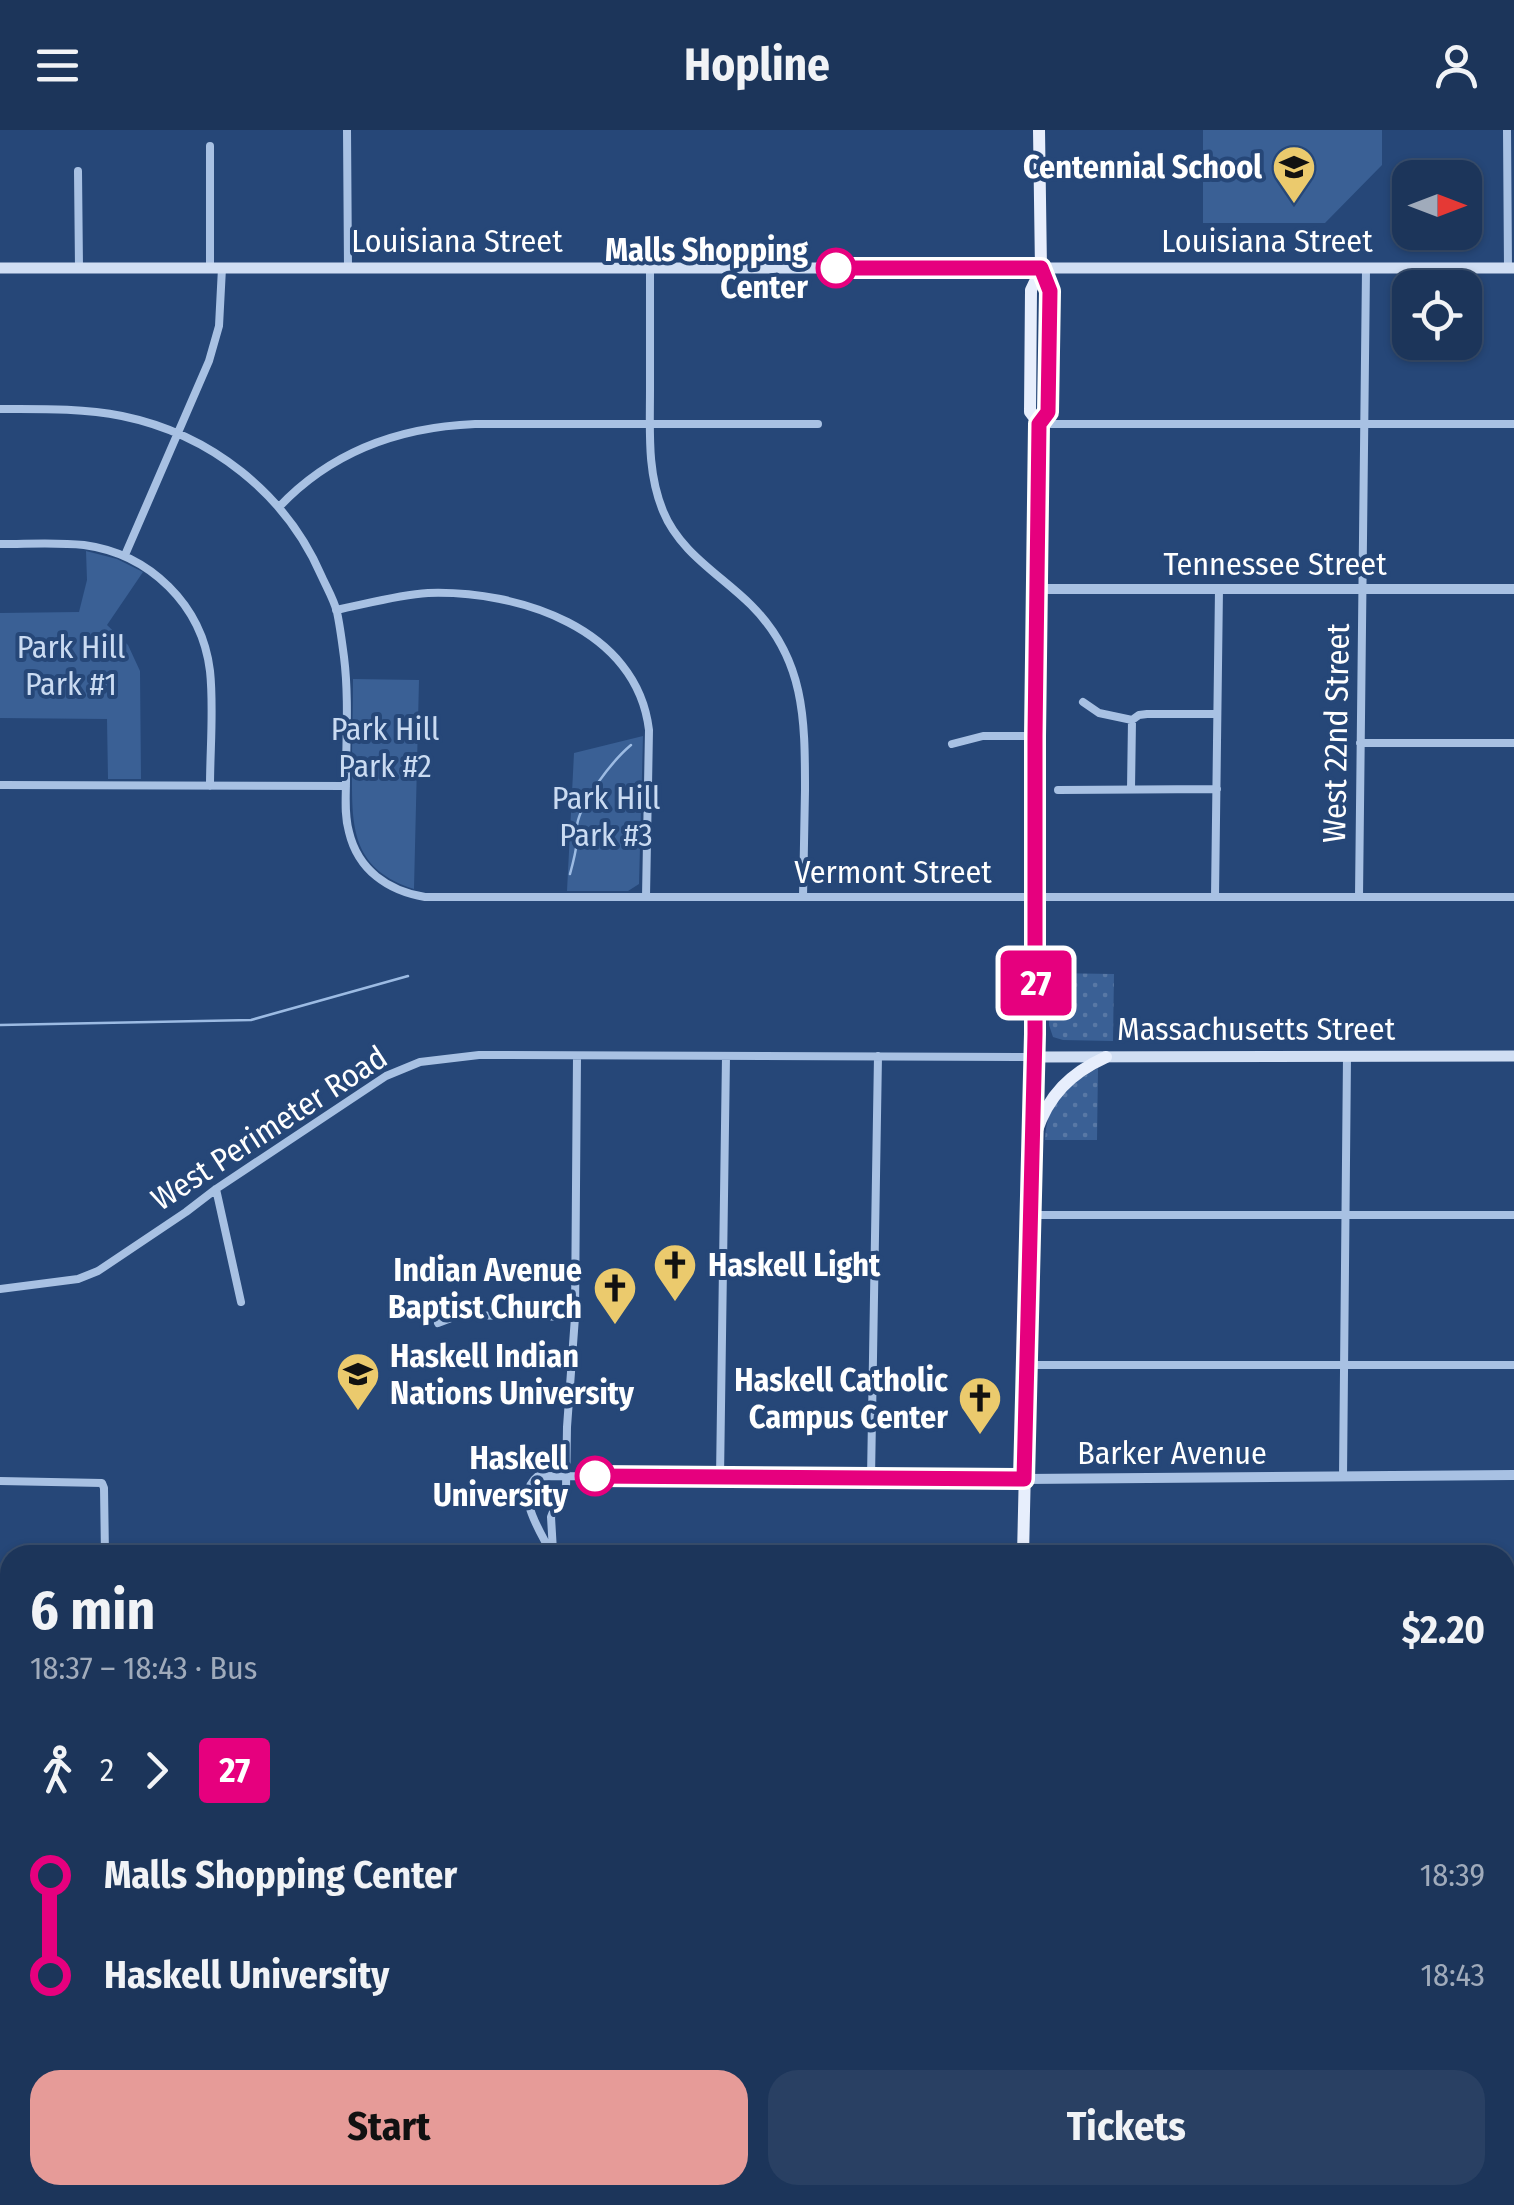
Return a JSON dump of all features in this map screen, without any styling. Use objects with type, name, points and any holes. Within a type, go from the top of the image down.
[{"type":"main road","points":[[1023,1545],[1037,897],[1039,424],[1030,412],[1031,290],[1041,268],[1039,130]]},
{"type":"main road","name":"Louisiana Street","points":[[0,268],[1511,268]]},
{"type":"main road","name":"Massachusetts Street","points":[[1035,1056],[1514,1056]]},
{"type":"main road","points":[[1032,1145],[1057,1091],[1083,1068],[1106,1056]]},
{"type":"street","points":[[347,130],[348,268]]},
{"type":"street","points":[[1507,130],[1511,268]]},
{"type":"street","points":[[125,555],[215,346],[221,309],[210,146]]},
{"type":"street","points":[[78,171],[80,268]]},
{"type":"street","points":[[650,268],[652,472],[670,526],[689,551],[763,618],[783,647],[798,685],[805,737],[803,897]]},
{"type":"street","name":"West 22nd Street","points":[[1359,897],[1366,268]]},
{"type":"street","points":[[0,409],[110,414],[178,433],[230,462],[279,507],[310,550],[336,610],[346,675],[346,786],[0,785]]},
{"type":"street","points":[[279,507],[296,488],[340,458],[420,430],[475,424],[818,424]]},
{"type":"street","points":[[1039,424],[1514,424]]},
{"type":"street","points":[[0,544],[84,545],[125,555],[170,586],[182,600],[207,653],[210,786]]},
{"type":"street","name":"Tennessee Street","points":[[1036,588],[1514,588]]},
{"type":"street","points":[[1216,896],[1219,588]]},
{"type":"street","points":[[336,610],[423,594],[476,595],[544,612],[606,647],[630,674],[647,710],[650,730],[646,897]]},
{"type":"street","points":[[1083,702],[1099,712],[1132,720],[1147,714],[1218,714]]},
{"type":"street","points":[[1130,790],[1132,720]]},
{"type":"street","points":[[952,744],[983,736],[1035,736]]},
{"type":"street","points":[[1360,743],[1514,743]]},
{"type":"street","name":"Vermont Street","points":[[346,786],[348,829],[356,854],[374,876],[399,891],[425,897],[1514,897]]},
{"type":"street","points":[[1058,790],[1217,789]]},
{"type":"street","name":"West Perimeter Road","points":[[0,1288],[89,1275],[120,1258],[353,1096],[403,1068],[453,1056],[577,1056]]},
{"type":"street","points":[[552,1545],[551,1517],[566,1489],[574,1317],[577,1056]]},
{"type":"street","name":"Massachusetts Street","points":[[577,1056],[1035,1056]]},
{"type":"street","points":[[720,1477],[726,1056]]},
{"type":"street","points":[[872,1478],[878,1056]]},
{"type":"street","points":[[1343,1476],[1346,1056]]},
{"type":"street","points":[[216,1189],[241,1302]]},
{"type":"street","points":[[1031,1215],[1514,1215]]},
{"type":"street","points":[[438,1323],[459,1315],[574,1317]]},
{"type":"street","points":[[1027,1365],[1514,1365]]},
{"type":"street","name":"Barker Avenue","points":[[548,1545],[526,1500],[527,1488],[538,1476],[1514,1476]]},
{"type":"street","points":[[0,1482],[102,1483],[105,1545]]},
{"type":"green space","points":[[1203,130],[1382,130],[1382,165],[1325,223],[1203,223]]},
{"type":"green space","name":"Park Hill Park #1","points":[[86,551],[117,559],[143,572],[107,625],[128,645],[140,671],[141,779],[108,779],[107,719],[0,718],[0,613],[79,612],[87,580]]},
{"type":"green space","name":"Park Hill Park #2","points":[[353,679],[419,680],[414,889],[377,869],[366,856],[354,825]]},
{"type":"green space","name":"Park Hill Park #3","points":[[643,736],[639,884],[628,891],[567,891],[574,753]]},
{"type":"green space","points":[[1050,973],[1114,974],[1113,1041],[1053,1037],[1049,1025]]},
{"type":"green space","points":[[1098,1068],[1097,1140],[1045,1140],[1050,1115],[1060,1096]]},
{"type":"waterway","points":[[570,874],[577,825],[585,804],[631,745]]},
{"type":"waterway","points":[[0,1025],[251,1020],[408,976]]},
{"type":"bus line","name":"27","points":[[595,1476],[1024,1479],[1037,897],[1039,424],[1048,412],[1050,291],[1041,268],[836,268]]},
{"type":"place","name":"Centennial School","points":[[1294,205]]},
{"type":"place","name":"Malls Shopping Center","points":[[836,268]]},
{"type":"place","name":"Haskell Light","points":[[675,1303]]},
{"type":"place","name":"Indian Avenue Baptist Church","points":[[615,1326]]},
{"type":"place","name":"Haskell Indian Nations University","points":[[358,1412]]},
{"type":"place","name":"Haskell Catholic Campus Center","points":[[980,1436]]},
{"type":"place","name":"Haskell University","points":[[595,1476]]}]
